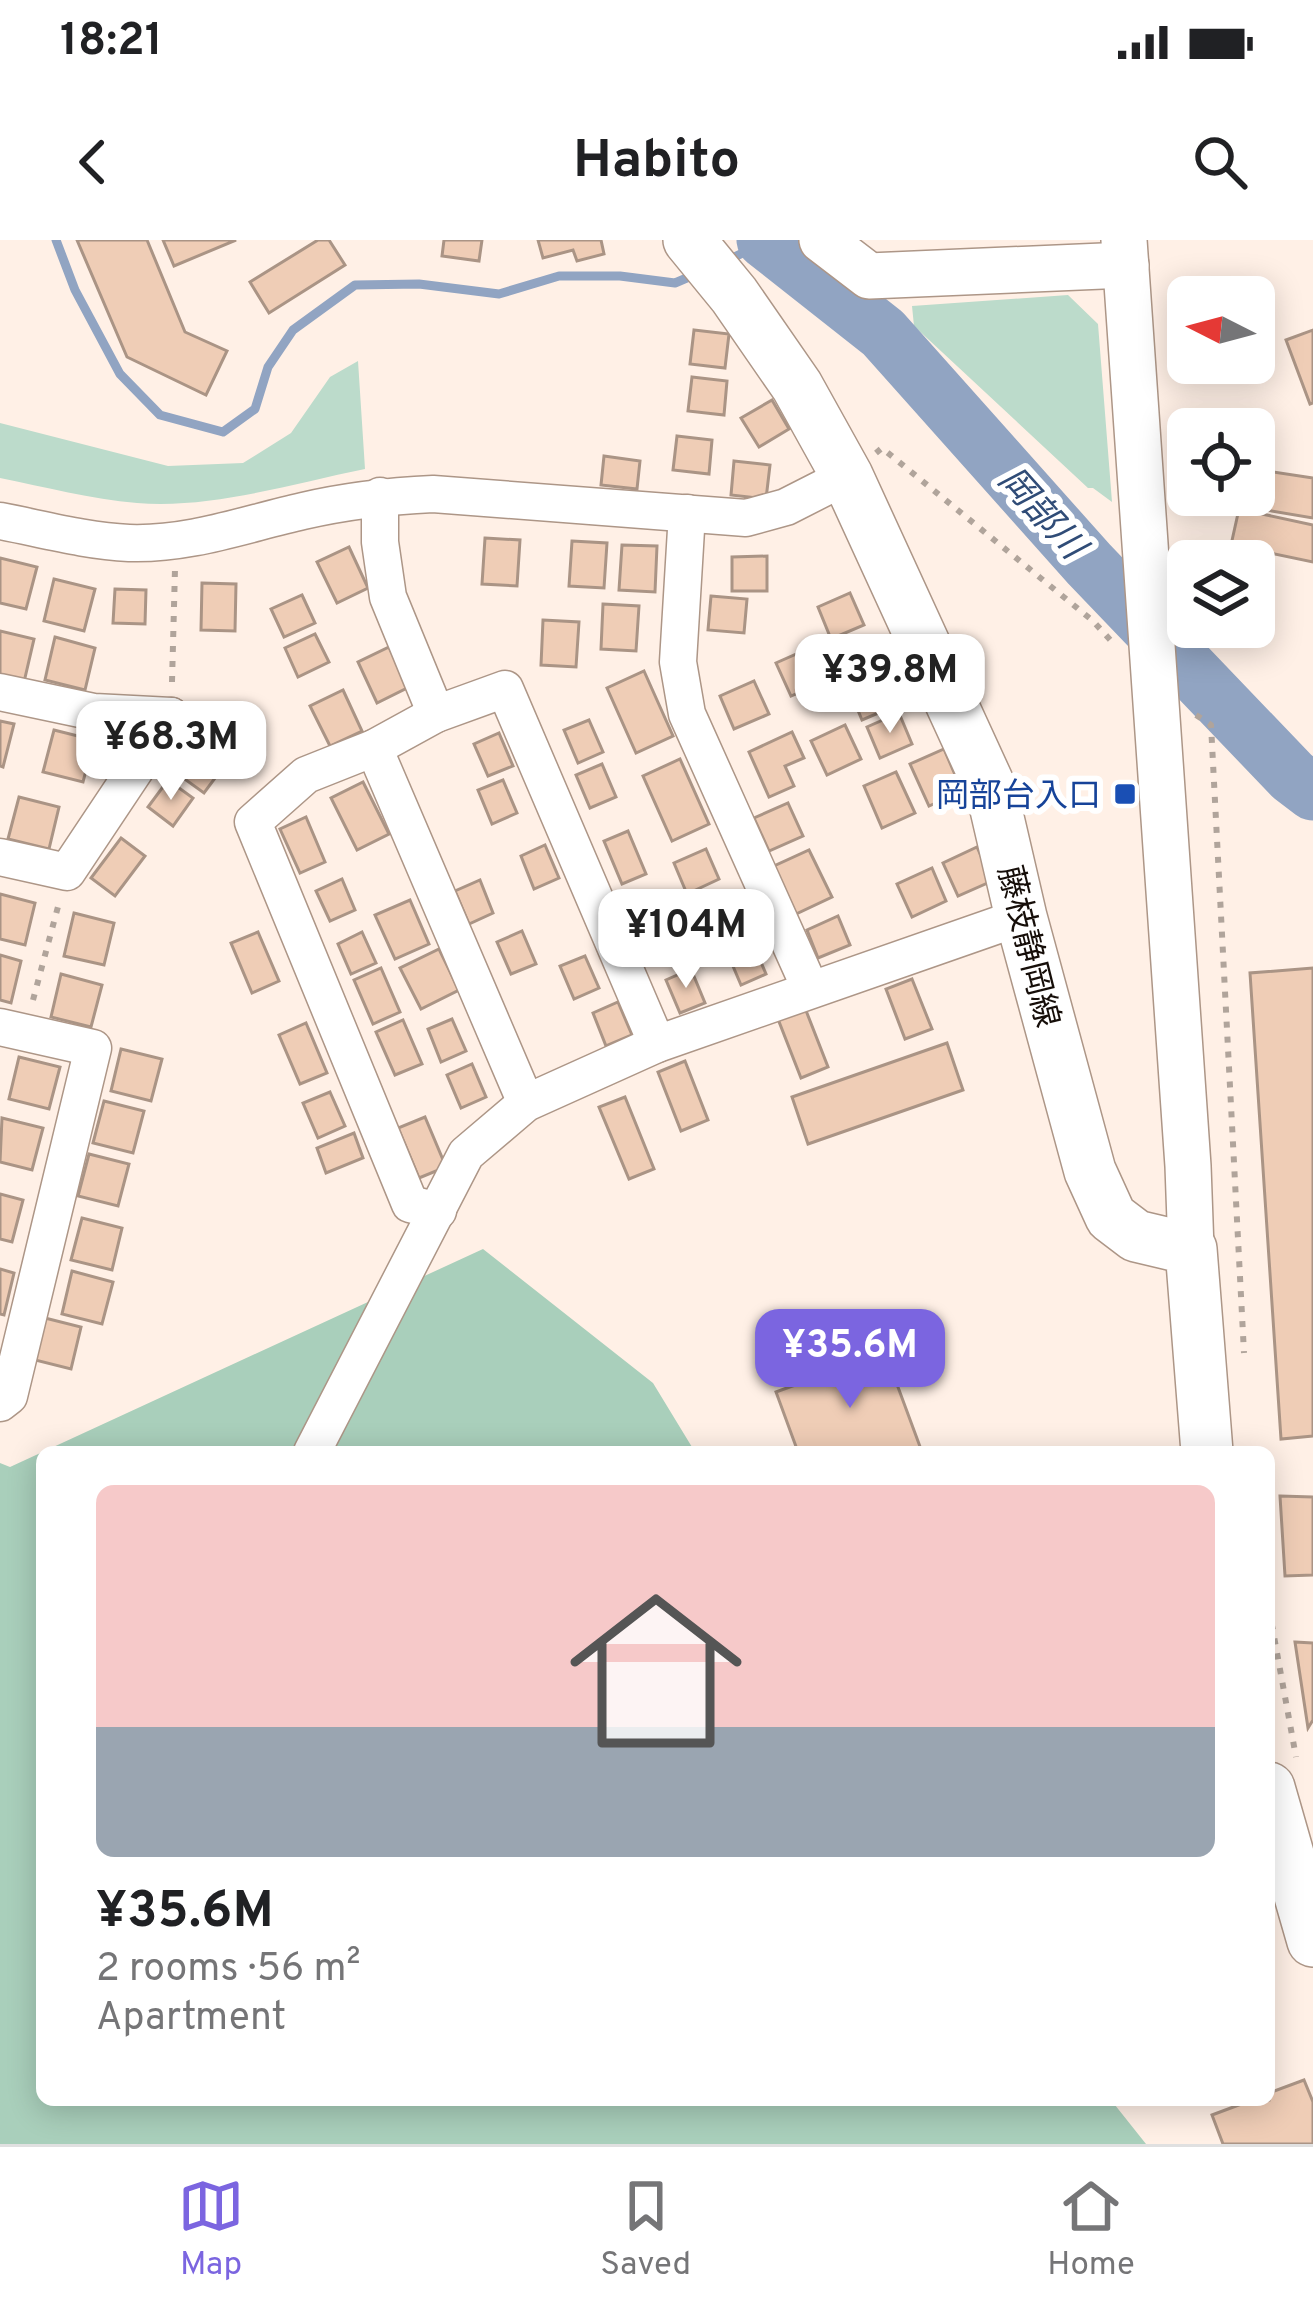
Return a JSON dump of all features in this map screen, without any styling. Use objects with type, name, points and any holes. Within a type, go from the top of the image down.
[{"type":"main road","name":"藤枝静岡線","points":[[692,243],[797,386],[847,476],[992,793],[1090,1172],[1111,1217],[1136,1236],[1191,1249]]},
{"type":"main road","points":[[1191,1249],[1207,1446]]},
{"type":"main road","points":[[1284,1777],[1313,1941]]},
{"type":"street","points":[[822,240],[868,258],[1125,252],[1191,1249]]},
{"type":"street","points":[[0,521],[129,543],[176,540],[380,496],[477,496],[746,518],[786,507],[847,476]]},
{"type":"street","points":[[380,496],[380,542],[388,597],[436,714]]},
{"type":"street","points":[[687,513],[678,662],[687,715],[810,988]]},
{"type":"street","points":[[439,1211],[410,1204],[254,822],[306,776],[374,748],[436,714],[505,689],[657,1044]]},
{"type":"street","points":[[0,692],[94,712],[171,716]]},
{"type":"street","points":[[0,857],[67,872],[171,716]]},
{"type":"street","points":[[374,748],[526,1102]]},
{"type":"street","points":[[315,1446],[466,1154],[526,1102],[657,1044],[1021,917]]},
{"type":"street","points":[[0,1403],[9,1396],[93,1048],[12,1030]]},
{"type":"path","points":[[171,716],[176,540]]},
{"type":"path","points":[[12,1030],[67,872]]},
{"type":"path","points":[[1275,1676],[1284,1777]]},
{"type":"green space","points":[[1068,295],[1098,324],[1112,502],[1088,488],[914,326],[912,306]]},
{"type":"green space","points":[[358,361],[365,469],[251,494],[165,504],[103,499],[0,478],[0,423],[168,466],[243,463],[291,433],[330,377]]},
{"type":"green space","points":[[483,1249],[653,1383],[691,1446],[56,1446]]},
{"type":"green space","points":[[36,1455],[36,2106],[1116,2106],[1146,2144],[0,2144],[0,1463],[10,1467]]},
{"type":"building","points":[[77,240],[147,240],[185,332],[227,351],[206,395],[127,357]]},
{"type":"building","points":[[163,240],[236,240],[174,266]]},
{"type":"building","points":[[318,240],[329,240],[345,265],[269,313],[250,282]]},
{"type":"building","points":[[444,240],[482,240],[479,261],[442,256]]},
{"type":"building","points":[[538,240],[601,240],[604,254],[577,261],[573,250],[543,258]]},
{"type":"building","points":[[694,330],[729,334],[725,368],[690,364]]},
{"type":"building","points":[[1313,330],[1313,403],[1310,404],[1286,340]]},
{"type":"building","points":[[692,377],[727,381],[724,415],[688,411]]},
{"type":"building","points":[[772,400],[789,429],[759,447],[741,418]]},
{"type":"building","points":[[677,436],[712,440],[709,474],[673,470]]},
{"type":"building","points":[[604,456],[640,461],[637,489],[601,485]]},
{"type":"building","points":[[734,461],[770,465],[766,499],[731,495]]},
{"type":"building","points":[[1275,472],[1313,478],[1313,518],[1275,512]]},
{"type":"building","points":[[1237,516],[1271,516],[1313,525],[1313,562],[1275,554],[1275,540],[1232,540]]},
{"type":"building","points":[[485,538],[520,540],[517,586],[482,584]]},
{"type":"building","points":[[572,541],[607,543],[604,588],[569,586]]},
{"type":"building","points":[[622,545],[657,546],[655,592],[619,590]]},
{"type":"building","points":[[349,547],[368,588],[337,603],[317,562]]},
{"type":"building","points":[[767,556],[767,591],[732,591],[732,557]]},
{"type":"building","points":[[0,558],[37,567],[26,609],[0,603]]},
{"type":"building","points":[[54,579],[95,589],[84,631],[44,621]]},
{"type":"building","points":[[202,583],[236,584],[235,631],[201,630]]},
{"type":"building","points":[[115,589],[146,590],[145,624],[113,623]]},
{"type":"building","points":[[850,593],[864,625],[831,639],[818,607]]},
{"type":"building","points":[[302,595],[315,623],[284,637],[271,609]]},
{"type":"building","points":[[711,596],[747,599],[744,633],[708,630]]},
{"type":"building","points":[[603,604],[639,606],[636,651],[601,649]]},
{"type":"building","points":[[543,620],[579,622],[576,667],[541,665]]},
{"type":"building","points":[[0,631],[34,639],[24,682],[0,676]]},
{"type":"building","points":[[315,634],[329,662],[298,677],[285,648]]},
{"type":"building","points":[[55,637],[95,648],[85,690],[45,680]]},
{"type":"building","points":[[389,647],[409,687],[377,703],[358,662]]},
{"type":"building","points":[[810,648],[825,681],[791,696],[776,663]]},
{"type":"building","points":[[644,671],[673,736],[636,753],[607,688]]},
{"type":"building","points":[[881,675],[895,706],[862,720],[849,689]]},
{"type":"building","points":[[754,681],[769,714],[734,729],[720,696]]},
{"type":"building","points":[[343,690],[362,731],[330,746],[310,706]]},
{"type":"building","points":[[899,713],[912,744],[880,758],[867,727]]},
{"type":"building","points":[[589,720],[603,752],[578,763],[564,730]]},
{"type":"building","points":[[0,721],[14,724],[3,767],[0,766]]},
{"type":"building","points":[[845,725],[861,759],[827,775],[811,741]]},
{"type":"building","points":[[54,730],[94,740],[83,782],[43,772]]},
{"type":"building","points":[[792,732],[804,758],[785,766],[794,786],[769,797],[749,752]]},
{"type":"building","points":[[499,733],[513,766],[488,776],[474,744]]},
{"type":"building","points":[[199,747],[224,766],[204,793],[179,775]]},
{"type":"building","points":[[944,749],[962,791],[929,806],[910,764]]},
{"type":"building","points":[[680,759],[709,824],[672,841],[643,776]]},
{"type":"building","points":[[602,764],[616,797],[590,808],[576,775]]},
{"type":"building","points":[[896,772],[915,813],[882,828],[864,786]]},
{"type":"building","points":[[168,780],[193,798],[173,826],[148,807]]},
{"type":"building","points":[[503,780],[517,813],[492,824],[478,790]]},
{"type":"building","points":[[363,782],[389,834],[357,850],[331,798]]},
{"type":"building","points":[[19,797],[59,807],[49,849],[8,839]]},
{"type":"building","points":[[788,803],[803,836],[769,851],[754,818]]},
{"type":"building","points":[[306,817],[325,862],[300,873],[280,829]]},
{"type":"building","points":[[628,831],[646,874],[622,884],[604,841]]},
{"type":"building","points":[[121,838],[145,856],[115,896],[91,878]]},
{"type":"building","points":[[545,845],[559,878],[534,889],[521,856]]},
{"type":"building","points":[[977,847],[992,881],[958,896],[943,863]]},
{"type":"building","points":[[706,849],[719,879],[687,894],[674,863]]},
{"type":"building","points":[[809,850],[832,897],[796,914],[774,866]]},
{"type":"building","points":[[932,868],[946,901],[912,917],[897,884]]},
{"type":"building","points":[[342,879],[355,910],[330,921],[316,891]]},
{"type":"building","points":[[480,880],[493,913],[469,924],[455,891]]},
{"type":"building","points":[[0,894],[35,903],[25,945],[0,939]]},
{"type":"building","points":[[731,894],[745,924],[712,939],[699,908]]},
{"type":"building","points":[[410,900],[429,944],[395,959],[375,915]]},
{"type":"building","points":[[661,912],[675,944],[650,955],[636,922]]},
{"type":"building","points":[[74,913],[114,923],[104,965],[64,956]]},
{"type":"building","points":[[838,916],[850,945],[818,958],[807,930]]},
{"type":"building","points":[[522,931],[536,964],[511,974],[497,942]]},
{"type":"building","points":[[258,932],[279,981],[252,993],[231,943]]},
{"type":"building","points":[[362,932],[376,963],[351,974],[338,944]]},
{"type":"building","points":[[752,941],[766,974],[741,985],[727,952]]},
{"type":"building","points":[[439,949],[459,990],[421,1009],[400,968]]},
{"type":"building","points":[[0,955],[21,961],[11,1003],[0,1000]]},
{"type":"building","points":[[585,956],[599,988],[574,999],[560,966]]},
{"type":"building","points":[[381,968],[400,1012],[373,1024],[354,980]]},
{"type":"building","points":[[1313,968],[1313,1436],[1281,1439],[1250,973]]},
{"type":"building","points":[[691,969],[705,1003],[680,1013],[666,980]]},
{"type":"building","points":[[61,974],[102,985],[91,1027],[51,1017]]},
{"type":"building","points":[[912,979],[932,1029],[905,1039],[886,989]]},
{"type":"building","points":[[618,1002],[632,1035],[606,1046],[593,1013]]},
{"type":"building","points":[[805,1008],[828,1067],[801,1078],[778,1019]]},
{"type":"building","points":[[452,1019],[466,1051],[441,1062],[428,1029]]},
{"type":"building","points":[[403,1020],[422,1064],[395,1075],[376,1032]]},
{"type":"building","points":[[306,1023],[327,1073],[300,1084],[279,1035]]},
{"type":"building","points":[[947,1043],[963,1090],[808,1144],[792,1097]]},
{"type":"building","points":[[121,1049],[162,1059],[151,1101],[111,1091]]},
{"type":"building","points":[[19,1057],[60,1067],[49,1109],[9,1099]]},
{"type":"building","points":[[685,1061],[708,1120],[681,1131],[658,1072]]},
{"type":"building","points":[[472,1064],[486,1097],[461,1108],[447,1075]]},
{"type":"building","points":[[330,1092],[345,1126],[318,1138],[303,1103]]},
{"type":"building","points":[[625,1097],[654,1169],[629,1179],[599,1107]]},
{"type":"building","points":[[104,1101],[144,1111],[133,1153],[93,1143]]},
{"type":"building","points":[[425,1117],[446,1167],[419,1178],[398,1128]]},
{"type":"building","points":[[2,1118],[43,1128],[32,1170],[0,1162]]},
{"type":"building","points":[[354,1133],[363,1158],[326,1173],[317,1148]]},
{"type":"building","points":[[89,1154],[129,1164],[118,1206],[78,1196]]},
{"type":"building","points":[[0,1194],[23,1200],[12,1242],[0,1239]]},
{"type":"building","points":[[82,1218],[122,1228],[112,1270],[71,1260]]},
{"type":"building","points":[[0,1269],[14,1273],[4,1315],[0,1314]]},
{"type":"building","points":[[72,1271],[113,1282],[102,1324],[62,1314]]},
{"type":"building","points":[[41,1317],[81,1327],[71,1369],[31,1359]]},
{"type":"building","points":[[885,1352],[920,1446],[796,1446],[776,1392]]},
{"type":"building","points":[[1280,1496],[1313,1497],[1313,1575],[1285,1576]]},
{"type":"building","points":[[1295,1642],[1313,1643],[1313,1720],[1308,1728]]},
{"type":"building","points":[[1304,2080],[1313,2102],[1313,2144],[1223,2144],[1212,2115],[1236,2106],[1275,2106],[1275,2091]]},
{"type":"waterway","points":[[56,240],[75,290],[120,374],[160,415],[223,432],[255,409],[268,367],[293,330],[355,285],[419,284],[499,294],[559,276],[620,276],[675,283],[696,274]]},
{"type":"waterway","name":"岡部川","points":[[765,240],[883,333],[1089,564],[1292,776],[1313,792]]},
{"type":"waterway","points":[[728,260],[751,249],[775,249]]},
{"type":"place","name":"岡部台入口","points":[[1125,794]]}]
